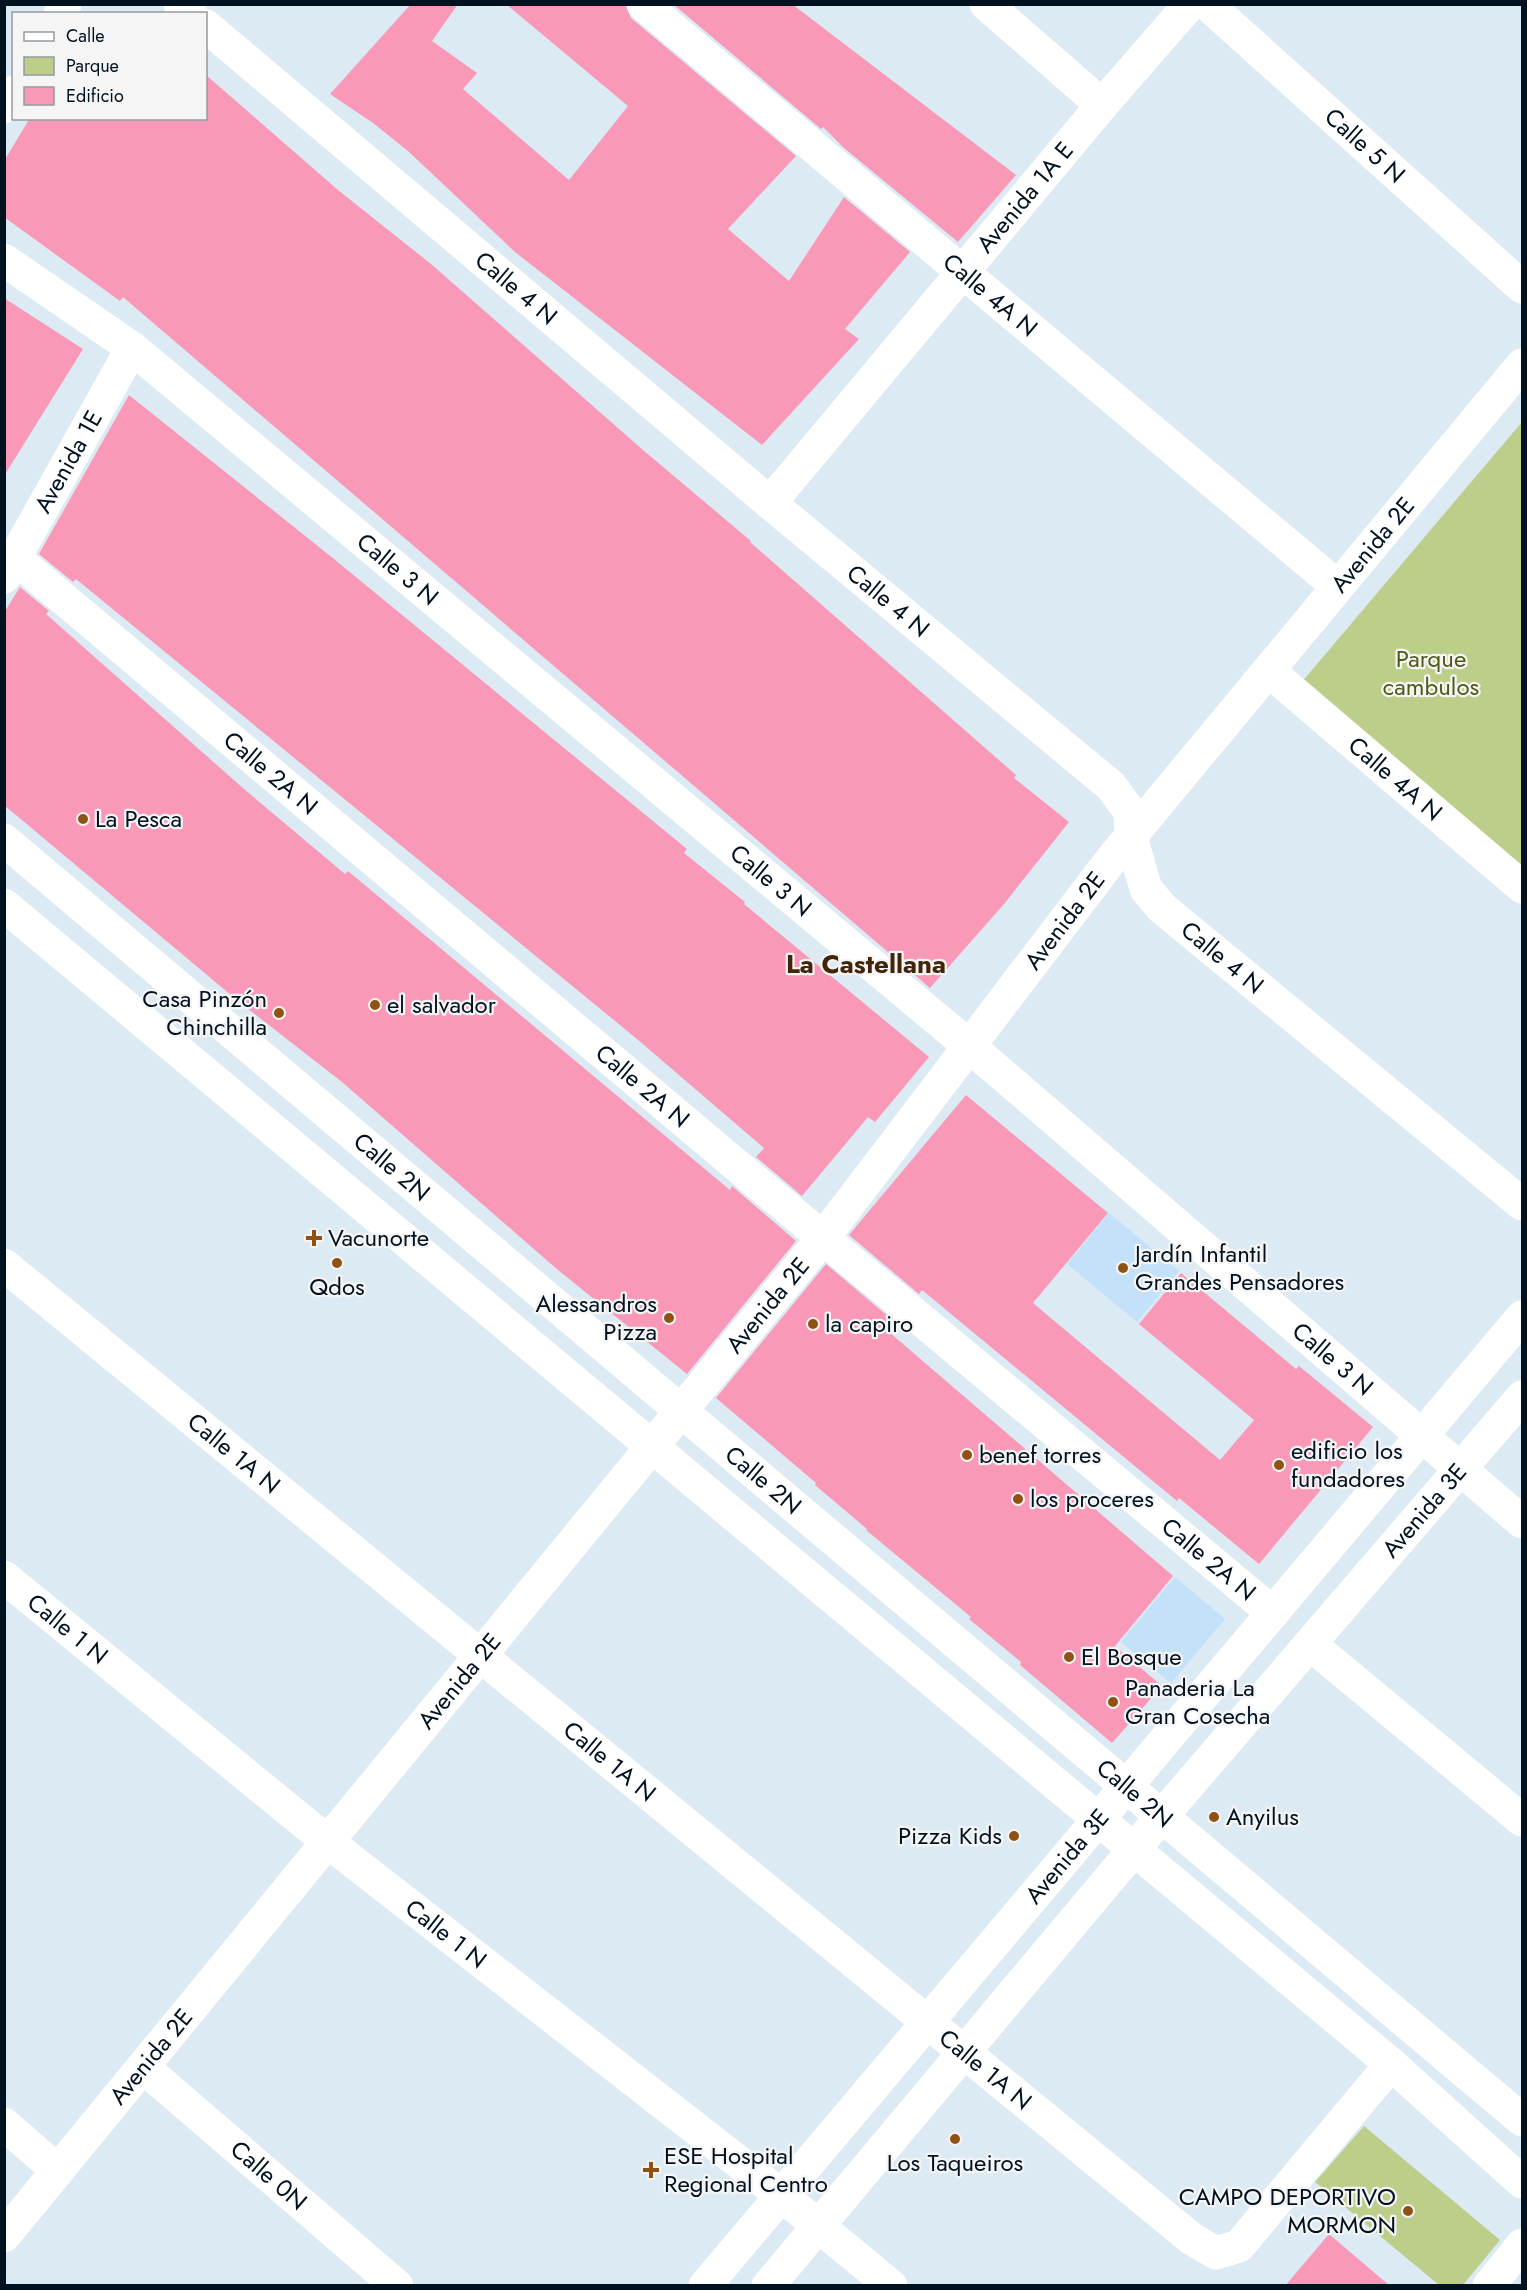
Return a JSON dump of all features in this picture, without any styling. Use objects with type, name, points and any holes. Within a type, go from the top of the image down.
[{"type":"street","name":"Calle 4A N","points":[[642,4],[1337,586]]},
{"type":"street","points":[[986,4],[1102,105]]},
{"type":"street","name":"Avenida 1A E","points":[[770,504],[1102,105],[1190,4]]},
{"type":"street","name":"Calle 5 N","points":[[1207,4],[1522,287]]},
{"type":"street","name":"Calle 4 N","points":[[207,27],[770,504],[1111,786],[1130,813],[1131,837],[1146,889],[1162,908],[1522,1204]]},
{"type":"street","name":"Calle 3 N","points":[[4,260],[132,348],[968,1045],[1522,1521]]},
{"type":"street","name":"Avenida 1E","points":[[10,567],[132,348]]},
{"type":"street","name":"Avenida 2E","points":[[4,2236],[823,1238],[968,1045],[1131,837],[1522,365]]},
{"type":"street","name":"Calle 2A N","points":[[10,567],[1273,1613]]},
{"type":"street","name":"Calle 4A N","points":[[1269,670],[1522,887]]},
{"type":"street","name":"Calle 2N","points":[[4,840],[1522,2120]]},
{"type":"street","name":"Calle 2N","points":[[4,905],[1391,2064],[1522,2182]]},
{"type":"street","name":"Calle 1A N","points":[[4,1265],[926,2023],[1192,2239],[1216,2253],[1239,2246],[1391,2064]]},
{"type":"street","name":"Avenida 3E","points":[[705,2286],[1522,1317]]},
{"type":"street","name":"Avenida 3E","points":[[768,2286],[1162,1816],[1462,1470],[1522,1397]]},
{"type":"street","name":"Calle 1 N","points":[[4,1577],[328,1842],[781,2195],[891,2286]]},
{"type":"street","points":[[1310,1644],[1522,1820]]},
{"type":"street","name":"Calle 0N","points":[[143,2067],[396,2286]]},
{"type":"street","points":[[4,2124],[58,2171]]},
{"type":"street","points":[[1489,2286],[1522,2245]]},
{"type":"shaded area","name":"Jardín Infantil Grandes Pensadores","points":[[1109,1213],[1179,1271],[1137,1322],[1067,1264]]},
{"type":"shaded area","points":[[1175,1577],[1225,1619],[1171,1683],[1121,1642]]},
{"type":"green space","name":"Parque cambulos","points":[[1522,422],[1522,870],[1301,683]]},
{"type":"green space","name":"CAMPO DEPORTIVO MORMON","points":[[1364,2126],[1500,2240],[1463,2285],[1439,2285],[1315,2182]]},
{"type":"building","points":[[411,4],[458,4],[432,41],[477,73],[463,89],[569,180],[628,106],[506,4],[625,4],[631,18],[796,156],[728,229],[789,281],[844,197],[910,252],[845,329],[859,339],[762,445],[515,252],[408,151],[373,123],[330,94]]},
{"type":"building","points":[[673,4],[792,4],[1016,175],[958,242]]},
{"type":"building","points":[[207,76],[338,190],[431,264],[643,450],[751,541],[1016,775],[1014,778],[1069,822],[1004,904],[930,988],[123,297],[120,301],[4,217],[4,161],[29,120],[207,120]]},
{"type":"building","points":[[4,298],[83,349],[4,476]]},
{"type":"building","points":[[129,395],[334,559],[687,849],[684,853],[929,1057],[875,1122],[868,1117],[802,1196],[756,1157],[764,1148],[637,1039],[76,579],[73,582],[39,554]]},
{"type":"building","points":[[20,587],[49,611],[46,614],[244,789],[345,874],[348,871],[730,1190],[732,1186],[796,1241],[687,1374],[558,1270],[342,1082],[238,1001],[4,805],[4,613]]},
{"type":"building","points":[[966,1095],[1108,1213],[1033,1303],[1220,1460],[1254,1420],[1139,1324],[1181,1273],[1296,1369],[1299,1366],[1373,1427],[1259,1564],[1179,1498],[1177,1501],[922,1290],[919,1294],[849,1235]]},
{"type":"building","points":[[826,1264],[896,1323],[889,1332],[1173,1576],[1115,1646],[1162,1686],[1112,1743],[1020,1665],[1021,1662],[969,1619],[971,1617],[866,1530],[815,1485],[816,1483],[716,1398]]},
{"type":"building","points":[[1329,2234],[1390,2286],[1285,2286]]},
{"type":"place","name":"La Pesca","points":[[83,819]]},
{"type":"place","name":"el salvador","points":[[375,1005]]},
{"type":"place","name":"Casa Pinzón Chinchilla","points":[[279,1013]]},
{"type":"place","name":"Vacunorte","points":[[314,1238]]},
{"type":"place","name":"Qdos","points":[[337,1263]]},
{"type":"place","name":"Jardín Infantil Grandes Pensadores","points":[[1123,1268]]},
{"type":"place","name":"Alessandros Pizza","points":[[669,1318]]},
{"type":"place","name":"la capiro","points":[[813,1324]]},
{"type":"place","name":"benef torres","points":[[967,1455]]},
{"type":"place","name":"edificio los fundadores","points":[[1279,1465]]},
{"type":"place","name":"los proceres","points":[[1018,1499]]},
{"type":"place","name":"El Bosque","points":[[1069,1657]]},
{"type":"place","name":"Panaderia La Gran Cosecha","points":[[1113,1702]]},
{"type":"place","name":"Anyilus","points":[[1214,1817]]},
{"type":"place","name":"Pizza Kids","points":[[1014,1836]]},
{"type":"place","name":"Los Taqueiros","points":[[955,2139]]},
{"type":"place","name":"ESE Hospital Regional Centro","points":[[651,2170]]},
{"type":"place","name":"CAMPO DEPORTIVO MORMON","points":[[1408,2211]]},
{"type":"district","name":"La Castellana","points":[[866,964]]}]
